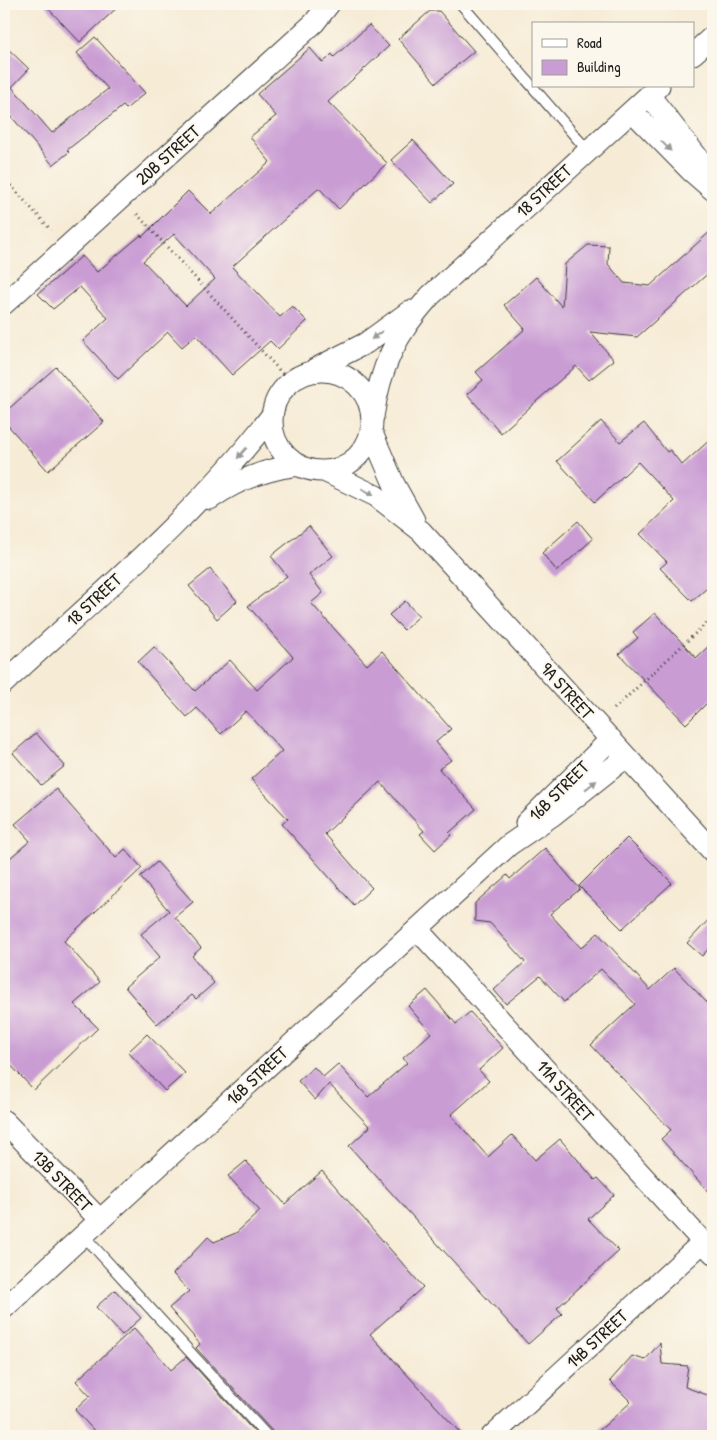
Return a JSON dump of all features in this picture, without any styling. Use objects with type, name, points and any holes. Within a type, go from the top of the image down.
[{"type":"street","name":"20B STREET","points":[[4,304],[314,23],[329,4]]},
{"type":"street","points":[[694,53],[713,36]]},
{"type":"street","name":"18 STREET","points":[[299,377],[366,343],[430,296],[654,91]]},
{"type":"street","points":[[654,91],[713,177]]},
{"type":"street","points":[[632,111],[690,170],[713,190]]},
{"type":"street","name":"18 STREET","points":[[372,425],[377,390],[385,364],[407,324],[430,296]]},
{"type":"street","points":[[323,370],[338,372],[351,379],[362,389],[370,403],[372,425],[365,448],[354,460],[340,468],[324,471],[311,470],[287,457],[278,444],[273,430],[272,415],[281,392],[299,377],[323,370]]},
{"type":"street","name":"18 STREET","points":[[4,682],[183,518],[243,452],[272,415]]},
{"type":"street","name":"9A STREET","points":[[372,425],[394,484],[421,531]]},
{"type":"street","name":"18 STREET","points":[[183,518],[237,482],[278,468],[299,465]]},
{"type":"street","name":"9A STREET","points":[[324,471],[376,496],[421,531],[713,852]]},
{"type":"street","name":"16B STREET","points":[[4,1308],[509,845],[604,732]]},
{"type":"street","name":"16B STREET","points":[[509,845],[553,815],[626,757]]},
{"type":"street","name":"11A STREET","points":[[417,929],[708,1248]]},
{"type":"street","name":"13B STREET","points":[[4,1121],[100,1220]]},
{"type":"street","name":"14B STREET","points":[[492,1436],[708,1248]]},
{"type":"lane","points":[[461,4],[532,86]]},
{"type":"lane","points":[[534,88],[588,151]]},
{"type":"lane","points":[[83,1235],[267,1436]]},
{"type":"path","points":[[4,178],[66,247]]},
{"type":"path","points":[[122,197],[299,377]]},
{"type":"path","points":[[604,732],[713,617]]},
{"type":"building","points":[[44,4],[121,4],[80,42]]},
{"type":"building","points":[[430,11],[439,11],[474,51],[436,83],[398,39]]},
{"type":"building","points":[[369,25],[389,46],[328,102],[387,163],[339,209],[319,188],[232,267],[280,317],[292,306],[307,321],[278,349],[270,341],[232,375],[196,335],[182,347],[168,332],[118,379],[83,341],[108,318],[80,287],[53,309],[38,294],[82,256],[97,272],[141,235],[142,237],[188,191],[211,214],[270,162],[250,137],[276,116],[257,94],[310,48],[323,63],[332,54],[334,57]],"holes":[[[174,234],[215,279],[186,306],[143,261]]]},
{"type":"building","points":[[95,37],[145,93],[126,109],[123,106],[67,150],[69,152],[53,165],[4,108],[4,45],[29,69],[12,87],[52,133],[108,89],[77,53]]},
{"type":"building","points":[[413,140],[453,184],[432,203],[391,160]]},
{"type":"building","points":[[713,229],[713,269],[637,337],[590,332],[614,360],[589,380],[576,366],[501,433],[467,394],[483,380],[476,372],[525,329],[504,305],[536,277],[562,307],[565,264],[588,245],[609,246],[608,264],[624,283],[650,286]]},
{"type":"building","points":[[56,367],[104,422],[48,471],[4,421],[4,413]]},
{"type":"building","points":[[601,421],[620,442],[644,423],[667,452],[670,450],[682,465],[713,437],[713,583],[692,601],[660,568],[667,562],[640,534],[674,501],[638,462],[595,502],[557,461]]},
{"type":"building","points":[[578,521],[593,539],[557,571],[542,553]]},
{"type":"building","points":[[309,526],[333,556],[309,575],[323,593],[311,603],[367,665],[382,651],[451,729],[436,742],[451,760],[439,769],[476,809],[449,833],[451,835],[435,850],[420,834],[424,831],[380,782],[325,834],[372,888],[354,905],[282,824],[288,819],[251,779],[282,751],[246,711],[221,734],[197,708],[187,717],[138,662],[154,647],[195,691],[230,660],[257,690],[293,657],[248,606],[287,576],[271,556]]},
{"type":"building","points":[[210,569],[237,601],[217,619],[189,586]]},
{"type":"building","points":[[405,601],[419,616],[404,630],[389,615]]},
{"type":"building","points":[[655,613],[696,658],[713,642],[713,697],[686,724],[619,654],[638,638],[633,632]]},
{"type":"building","points":[[36,733],[65,766],[41,785],[13,753]]},
{"type":"building","points":[[56,789],[116,858],[125,849],[142,868],[64,941],[100,982],[74,1004],[98,1028],[34,1090],[4,1058],[4,863],[30,841],[15,824]]},
{"type":"building","points":[[627,838],[672,883],[622,929],[579,886]]},
{"type":"building","points":[[545,848],[580,889],[550,914],[581,948],[598,933],[650,990],[674,968],[713,1009],[713,1197],[661,1139],[671,1130],[591,1045],[635,1004],[601,969],[564,1002],[540,976],[506,1004],[494,990],[525,962],[490,923],[475,921],[475,903],[507,875],[510,879]]},
{"type":"building","points":[[157,862],[193,902],[175,917],[201,948],[192,956],[214,983],[196,999],[192,995],[157,1024],[125,987],[160,957],[141,934],[169,911],[140,877]]},
{"type":"building","points":[[713,915],[713,944],[702,956],[687,943]]},
{"type":"building","points":[[427,990],[456,1024],[470,1012],[503,1048],[479,1070],[489,1081],[451,1115],[488,1157],[512,1135],[535,1160],[560,1139],[595,1180],[598,1178],[614,1195],[588,1219],[619,1251],[557,1308],[562,1314],[528,1344],[349,1146],[370,1127],[329,1084],[315,1100],[298,1081],[314,1067],[323,1077],[338,1064],[368,1097],[407,1063],[403,1058],[431,1033],[408,1006]]},
{"type":"building","points":[[147,1034],[185,1073],[165,1091],[128,1052]]},
{"type":"building","points":[[246,1161],[285,1204],[322,1171],[423,1287],[370,1334],[463,1436],[274,1436],[272,1431],[196,1348],[200,1344],[169,1308],[189,1291],[173,1274],[208,1237],[214,1242],[236,1233],[260,1211],[228,1176]]},
{"type":"building","points":[[115,1290],[141,1318],[122,1335],[96,1307]]},
{"type":"building","points":[[134,1328],[171,1370],[186,1357],[258,1436],[99,1436],[75,1410],[90,1396],[76,1381]]},
{"type":"building","points":[[660,1343],[662,1364],[688,1366],[685,1387],[713,1397],[713,1436],[593,1436],[631,1402],[610,1381],[632,1356],[645,1360]]}]
